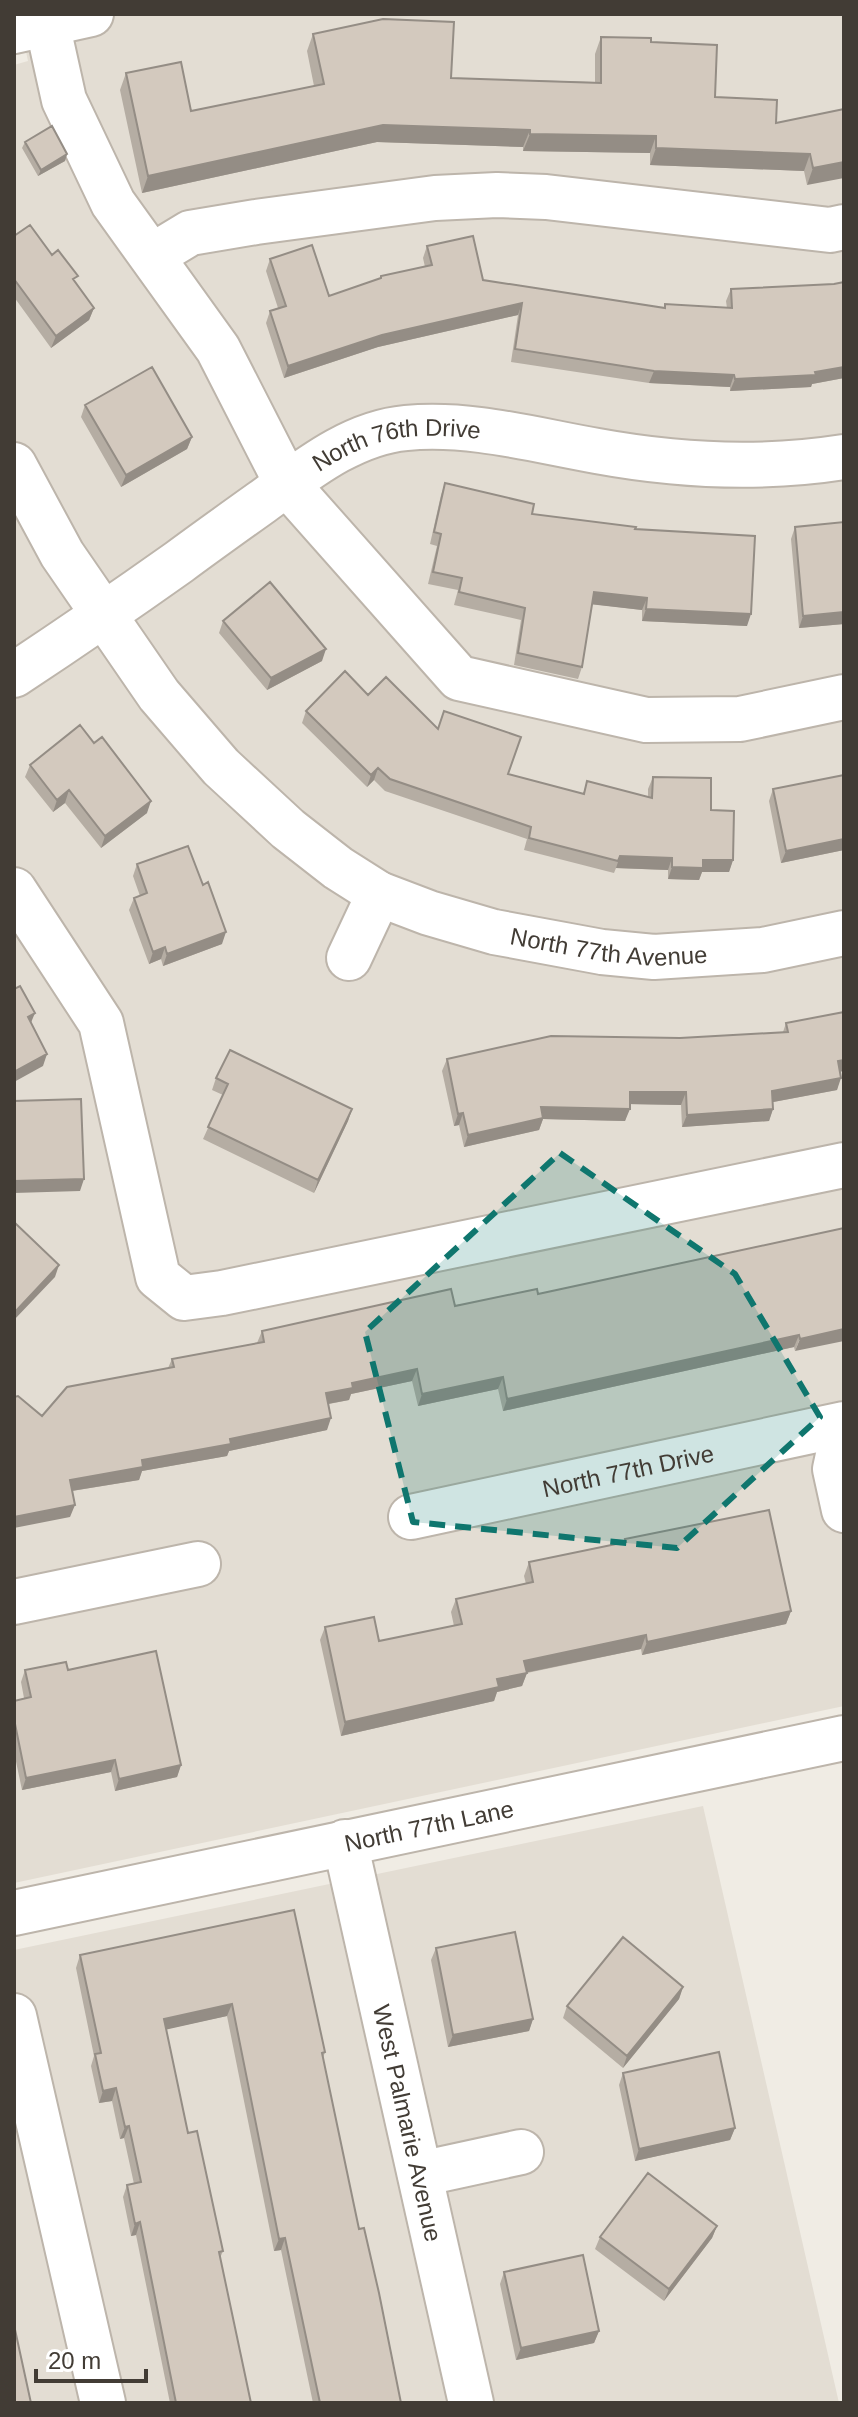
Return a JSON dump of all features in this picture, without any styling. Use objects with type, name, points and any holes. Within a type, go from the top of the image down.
[{"type":"street","points":[[91,14],[35,23],[64,100],[113,203],[218,349],[287,484],[459,678],[646,720],[740,719],[844,697]]},
{"type":"street","points":[[152,256],[190,233],[435,198],[497,195],[546,197],[830,230],[844,227]]},
{"type":"street","name":"North 76th Drive","points":[[14,675],[103,616],[322,460],[365,438],[403,428],[442,426],[486,430],[650,460],[713,466],[779,464],[844,457]]},
{"type":"street","name":"North 77th Avenue","points":[[14,465],[62,554],[159,695],[221,767],[288,829],[338,868],[379,894],[494,932],[641,956],[763,950],[844,933]]},
{"type":"street","points":[[14,890],[101,1023],[158,1277],[184,1298],[222,1293],[844,1165]]},
{"type":"street","points":[[349,958],[379,894]]},
{"type":"street","points":[[844,1425],[835,1469],[844,1510]]},
{"type":"street","name":"North 77th Drive","points":[[411,1517],[844,1425]]},
{"type":"street","points":[[14,1602],[198,1564]]},
{"type":"street","name":"North 77th Lane","points":[[14,1913],[844,1738]]},
{"type":"street","name":"West Palmarie Avenue","points":[[345,1842],[471,2403]]},
{"type":"street","points":[[14,2016],[103,2403]]},
{"type":"street","points":[[420,2174],[521,2152]]},
{"type":"highlighted area","points":[[560,1153],[735,1274],[820,1417],[677,1548],[413,1522],[365,1332]]},
{"type":"shaded area","points":[[18,14],[844,14],[844,1706],[14,1883],[14,65],[28,61]]},
{"type":"shaded area","points":[[703,1806],[839,2403],[14,2403],[14,1950]]},
{"type":"building","points":[[383,19],[454,22],[451,78],[601,83],[601,37],[651,38],[651,42],[717,45],[715,97],[777,100],[776,123],[844,109],[844,162],[813,168],[810,154],[656,148],[656,136],[530,134],[530,130],[383,125],[148,176],[126,73],[181,62],[191,111],[324,84],[313,34]]},
{"type":"building","points":[[52,126],[67,154],[41,170],[25,142]]},
{"type":"building","points":[[30,225],[52,255],[58,250],[78,276],[73,279],[94,308],[56,336],[14,279],[14,236]]},
{"type":"building","points":[[473,236],[483,280],[665,308],[665,304],[732,308],[731,289],[844,282],[844,367],[815,372],[816,375],[735,379],[734,375],[654,371],[515,349],[522,303],[382,335],[288,366],[270,311],[286,306],[270,259],[312,245],[329,296],[381,276],[432,265],[427,246]]},
{"type":"building","points":[[152,367],[192,437],[126,475],[85,405]]},
{"type":"building","points":[[445,483],[534,504],[532,514],[635,529],[755,536],[751,614],[646,609],[647,598],[594,592],[582,667],[518,653],[525,608],[459,592],[462,578],[433,572],[441,534],[434,532]]},
{"type":"building","points":[[844,522],[844,612],[803,616],[795,527]]},
{"type":"building","points":[[270,582],[326,649],[271,678],[223,621]]},
{"type":"building","points":[[345,671],[368,695],[386,677],[438,729],[444,711],[521,737],[508,774],[584,794],[587,781],[652,798],[653,777],[711,778],[711,810],[734,811],[733,860],[703,860],[703,868],[672,867],[672,858],[620,856],[618,861],[529,838],[531,827],[390,779],[378,768],[371,775],[306,711]]},
{"type":"building","points":[[80,725],[94,743],[102,737],[151,801],[105,836],[69,790],[57,800],[30,765]]},
{"type":"building","points":[[844,775],[844,839],[786,851],[773,789]]},
{"type":"building","points":[[188,846],[203,885],[208,882],[226,932],[167,954],[165,947],[153,952],[134,898],[147,893],[137,864]]},
{"type":"building","points":[[20,986],[35,1013],[28,1017],[47,1054],[14,1072],[14,989]]},
{"type":"building","points":[[844,1012],[844,1060],[838,1061],[841,1078],[772,1091],[773,1109],[687,1115],[686,1092],[630,1092],[630,1109],[541,1107],[543,1118],[468,1135],[463,1113],[458,1114],[447,1059],[551,1036],[680,1038],[788,1032],[786,1023]]},
{"type":"building","points":[[230,1050],[352,1109],[318,1180],[208,1127],[228,1084],[216,1078]]},
{"type":"building","points":[[81,1099],[84,1179],[14,1181],[14,1101]]},
{"type":"building","points":[[14,1222],[59,1265],[14,1313]]},
{"type":"building","points":[[844,1228],[844,1329],[800,1339],[799,1335],[507,1399],[503,1377],[422,1394],[417,1369],[352,1383],[353,1388],[326,1393],[331,1418],[230,1439],[231,1444],[142,1460],[143,1467],[70,1480],[75,1505],[14,1517],[14,1397],[18,1396],[42,1416],[67,1387],[174,1367],[172,1359],[264,1342],[262,1331],[451,1289],[455,1306],[537,1289],[538,1294]]},
{"type":"building","points":[[769,1510],[791,1611],[647,1642],[646,1635],[524,1661],[527,1673],[497,1679],[499,1687],[345,1722],[325,1627],[374,1617],[379,1641],[462,1624],[456,1599],[533,1582],[529,1562]]},
{"type":"building","points":[[156,1651],[181,1765],[119,1779],[115,1760],[26,1778],[14,1719],[14,1701],[31,1697],[25,1670],[66,1662],[68,1670]]},
{"type":"building","points":[[294,1910],[359,2229],[364,2228],[401,2403],[320,2403],[285,2238],[279,2239],[232,2004],[164,2019],[188,2133],[197,2131],[251,2403],[176,2403],[140,2222],[135,2224],[127,2185],[141,2182],[129,2126],[125,2127],[116,2088],[103,2091],[95,2054],[101,2053],[80,1955]]},
{"type":"building","points":[[515,1932],[533,2019],[453,2035],[436,1948]]},
{"type":"building","points":[[623,1937],[683,1987],[627,2056],[567,2006]]},
{"type":"building","points":[[719,2052],[735,2128],[639,2149],[623,2073]]},
{"type":"building","points":[[648,2173],[717,2226],[669,2289],[600,2237]]},
{"type":"building","points":[[583,2255],[599,2331],[521,2348],[504,2272]]},
{"type":"building","points":[[14,2325],[31,2403],[14,2403]]}]
